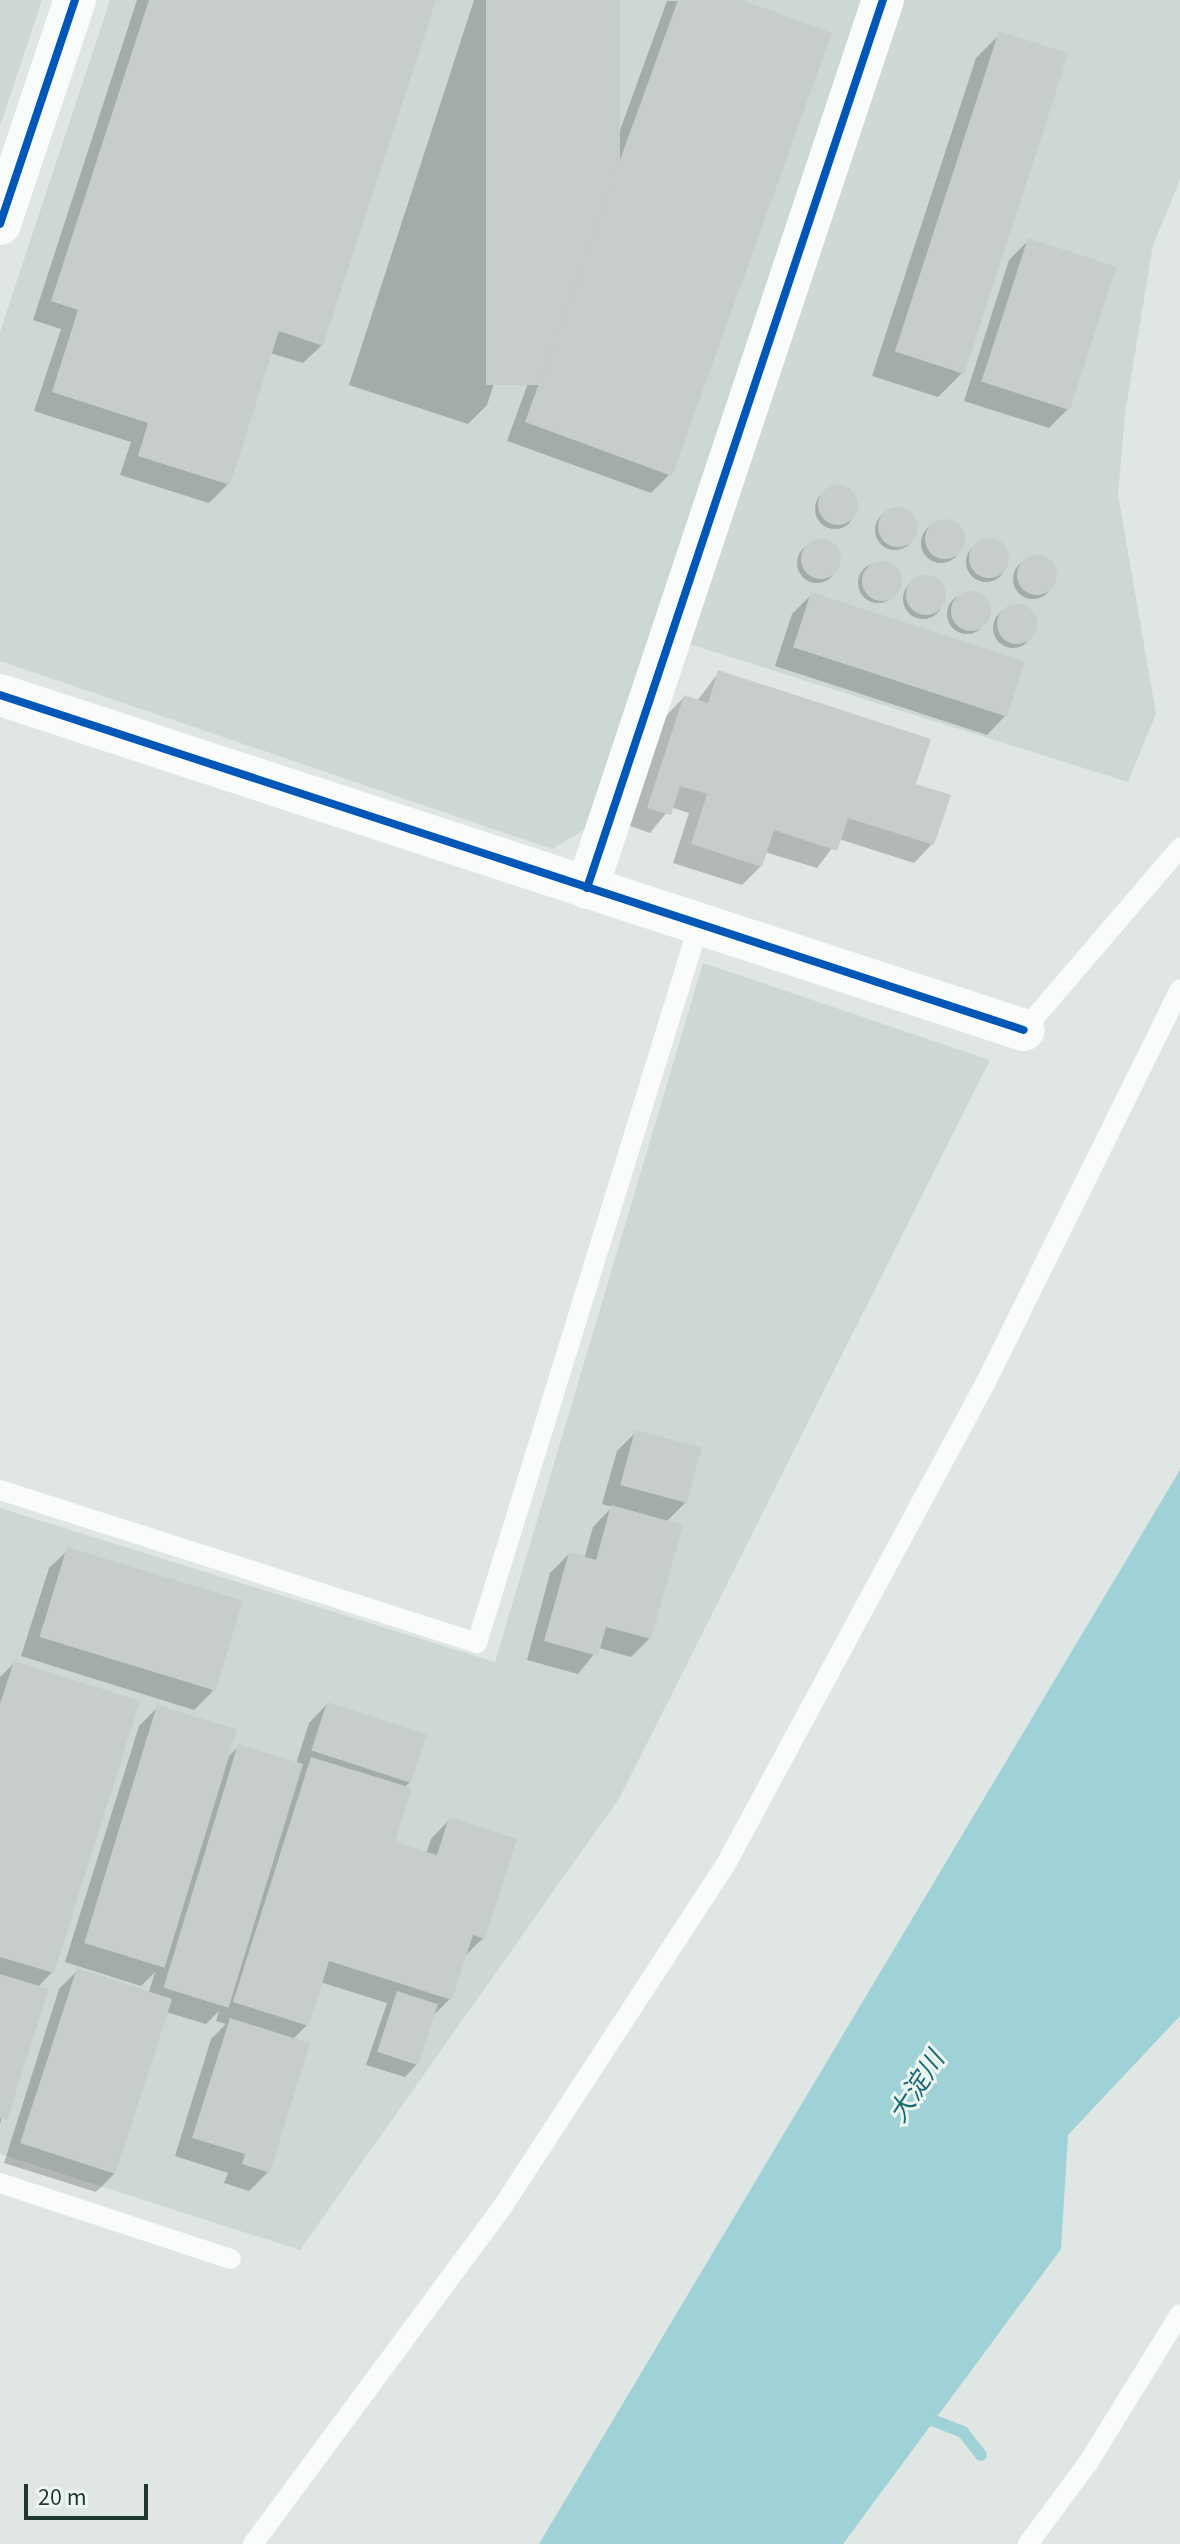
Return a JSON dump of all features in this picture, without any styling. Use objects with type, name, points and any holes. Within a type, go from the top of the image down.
[{"type":"street","points":[[0,224],[75,0]]},
{"type":"street","points":[[587,888],[883,0]]},
{"type":"street","points":[[0,695],[1024,1030]]},
{"type":"lane","points":[[1024,1030],[1180,848]]},
{"type":"lane","points":[[0,1490],[477,1643],[699,924]]},
{"type":"lane","points":[[253,2544],[503,2206],[726,1864],[985,1384],[1180,990]]},
{"type":"lane","points":[[0,2183],[231,2259]]},
{"type":"lane","points":[[1028,2544],[1088,2463],[1180,2314]]},
{"type":"shaded area","points":[[0,0],[42,0],[0,126]]},
{"type":"shaded area","points":[[110,0],[1180,0],[1180,180],[1153,245],[1125,414],[1118,494],[1156,714],[1128,782],[654,633],[590,826],[552,849],[0,661],[0,332]]},
{"type":"shaded area","points":[[703,963],[990,1060],[620,1797],[300,2250],[0,2154],[0,1508],[495,1662]]},
{"type":"water","name":"大淀川","points":[[1180,1470],[1180,2016],[1068,2135],[1061,2249],[843,2544],[539,2544]]},
{"type":"building","points":[[149,0],[436,0],[323,346],[279,331],[230,485],[138,456],[148,423],[52,392],[78,310],[51,301]]},
{"type":"building","points":[[486,0],[620,0],[620,385],[486,385]]},
{"type":"building","points":[[678,0],[742,0],[832,33],[672,476],[525,422]]},
{"type":"building","points":[[999,31],[1068,54],[964,374],[895,352]]},
{"type":"building","points":[[1028,238],[1116,267],[1070,410],[981,382]]},
{"type":"building","points":[[838,485],[852,491],[858,505],[852,519],[838,525],[824,519],[818,505],[824,491]]},
{"type":"building","points":[[898,507],[912,513],[918,527],[912,541],[898,547],[884,541],[878,527],[884,513]]},
{"type":"building","points":[[945,519],[959,525],[965,539],[959,553],[945,559],[931,553],[925,539],[931,525]]},
{"type":"building","points":[[989,538],[1003,544],[1009,558],[1003,572],[989,578],[975,572],[969,558],[975,544]]},
{"type":"building","points":[[821,539],[835,545],[841,559],[835,573],[821,579],[807,573],[801,559],[807,545]]},
{"type":"building","points":[[1037,555],[1051,561],[1057,575],[1051,589],[1037,595],[1023,589],[1017,575],[1023,561]]},
{"type":"building","points":[[882,561],[896,567],[902,581],[896,595],[882,601],[868,595],[862,581],[868,567]]},
{"type":"building","points":[[926,575],[940,581],[946,595],[940,609],[926,615],[912,609],[906,595],[912,581]]},
{"type":"building","points":[[971,591],[985,597],[991,611],[985,625],[971,631],[957,625],[951,611],[957,597]]},
{"type":"building","points":[[811,592],[1025,662],[1007,717],[793,647]]},
{"type":"building","points":[[1017,604],[1031,610],[1037,624],[1031,638],[1017,644],[1003,638],[997,624],[1003,610]]},
{"type":"building","points":[[718,670],[931,739],[916,784],[951,795],[934,845],[848,818],[837,851],[774,830],[762,867],[691,844],[707,794],[680,786],[671,815],[647,808],[684,695],[708,703]]},
{"type":"building","points":[[635,1430],[702,1448],[687,1503],[620,1485]]},
{"type":"building","points":[[611,1505],[683,1525],[651,1639],[606,1627],[598,1656],[544,1641],[569,1552],[596,1560]]},
{"type":"building","points":[[67,1547],[243,1601],[215,1691],[40,1637]]},
{"type":"building","points":[[14,1661],[140,1701],[54,1973],[0,1957],[0,1704]]},
{"type":"building","points":[[327,1702],[427,1734],[411,1783],[311,1751]]},
{"type":"building","points":[[157,1705],[237,1730],[165,1968],[84,1943]]},
{"type":"building","points":[[238,1744],[303,1764],[228,2008],[163,1988]]},
{"type":"building","points":[[311,1757],[412,1788],[395,1842],[437,1855],[449,1817],[517,1839],[485,1939],[473,1935],[452,2000],[329,1961],[309,2026],[233,2002]]},
{"type":"building","points":[[77,1968],[172,1999],[115,2174],[20,2143]]},
{"type":"building","points":[[0,1974],[49,1989],[7,2120],[0,2118]]},
{"type":"building","points":[[397,1991],[438,2004],[418,2065],[377,2052]]},
{"type":"building","points":[[230,2018],[310,2043],[270,2173],[242,2164],[245,2154],[192,2138]]},
{"type":"waterway","points":[[919,2415],[963,2432],[981,2455]]},
{"type":"cycle path","points":[[0,224],[75,0]]},
{"type":"cycle path","points":[[587,888],[883,0]]},
{"type":"cycle path","points":[[0,695],[1024,1030]]}]
